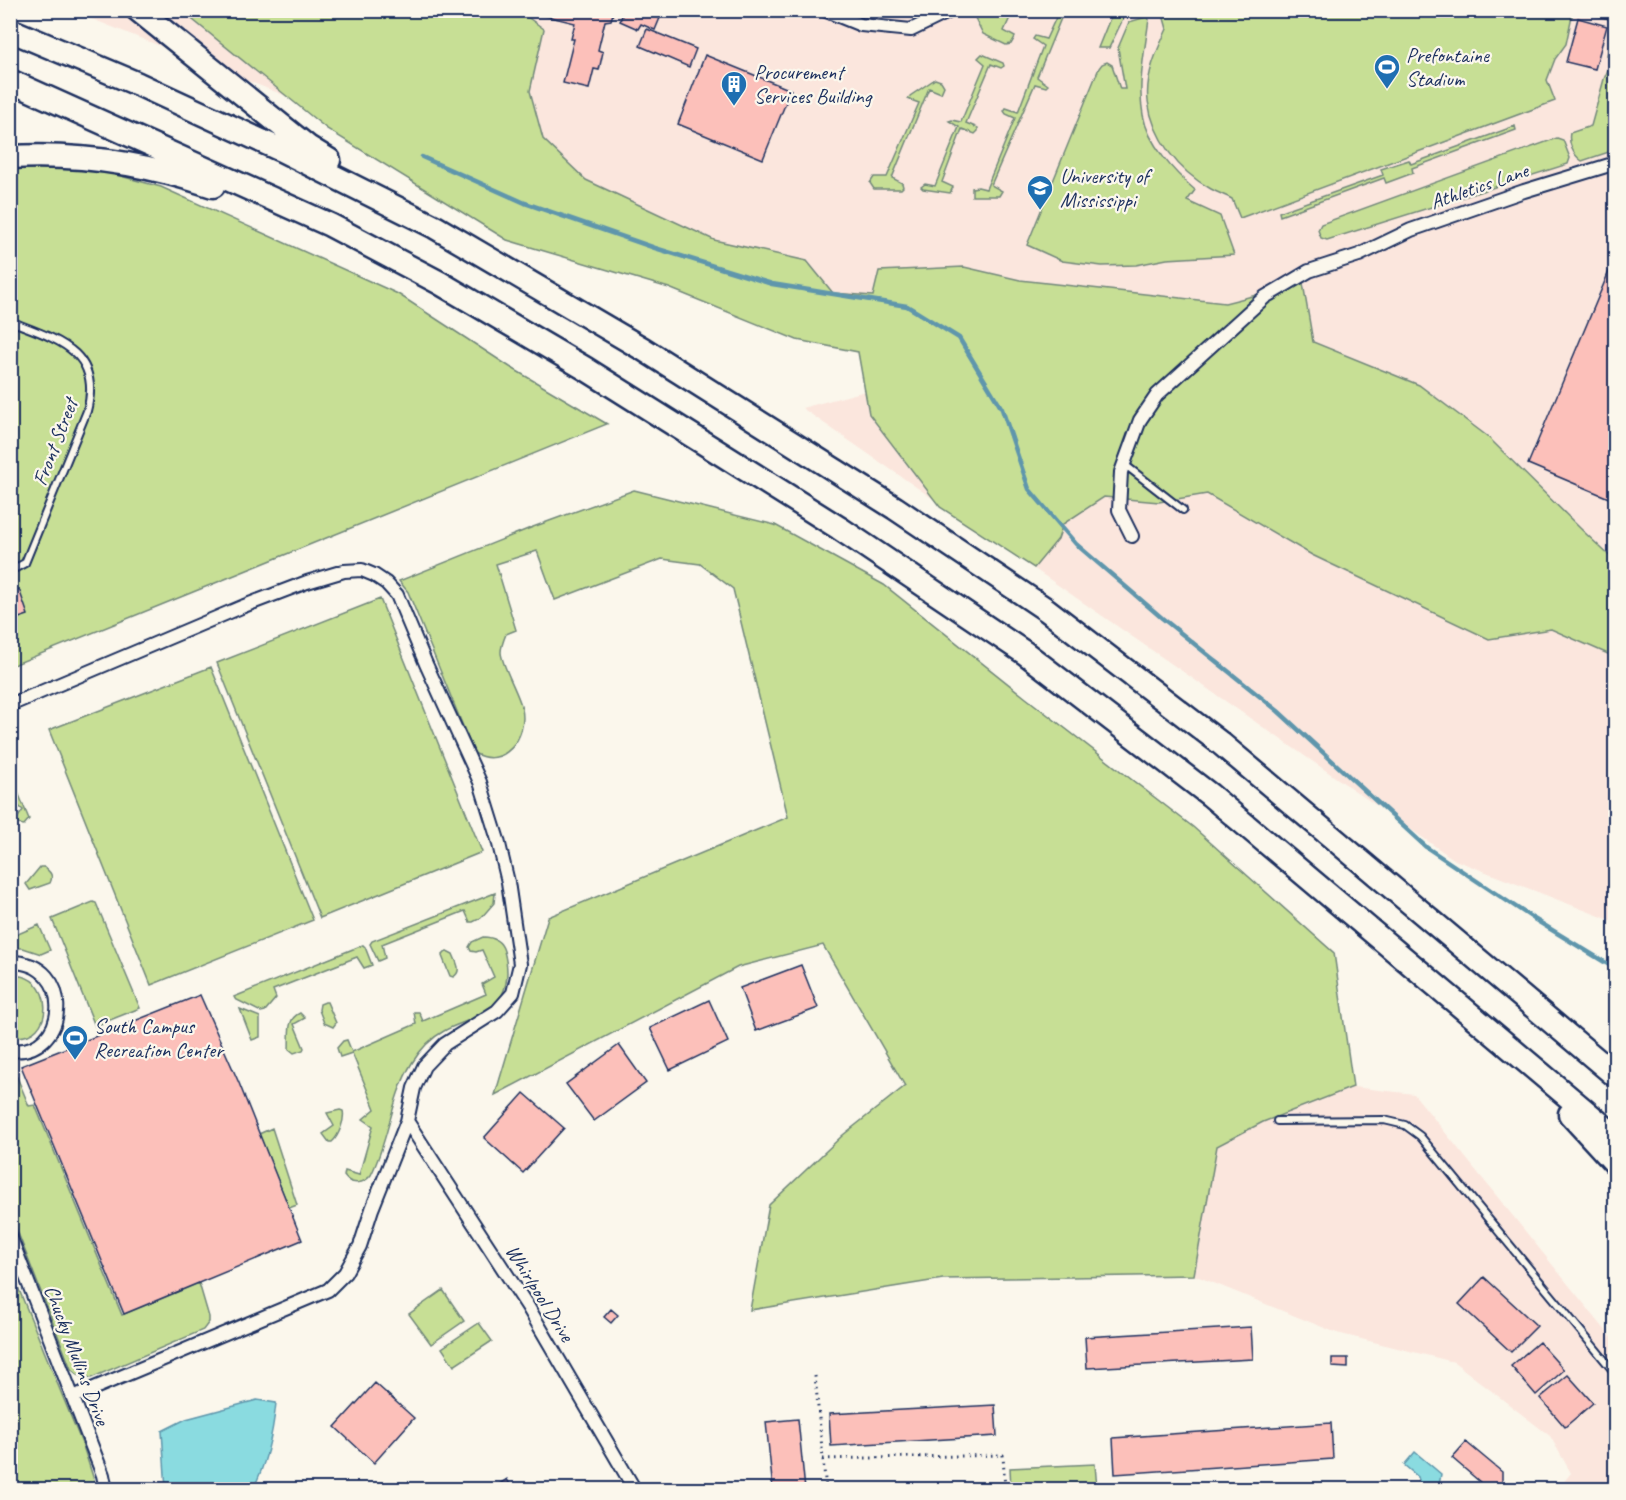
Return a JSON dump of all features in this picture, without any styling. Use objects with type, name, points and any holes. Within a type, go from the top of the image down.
[{"type":"highway","points":[[138,10],[308,147],[435,227],[643,349],[896,508],[1047,610],[1219,742],[1616,1076]]},
{"type":"highway","points":[[10,30],[138,84],[271,145],[435,227]]},
{"type":"highway","points":[[10,81],[330,225],[440,283],[586,369],[839,528],[1025,653],[1210,795],[1616,1137]]},
{"type":"highway","points":[[10,157],[102,159],[185,177],[330,225]]},
{"type":"highway","points":[[1563,1032],[1616,1064]]},
{"type":"highway","points":[[1510,1049],[1616,1164]]},
{"type":"street","points":[[824,10],[861,25],[911,30],[952,10]]},
{"type":"street","name":"Athletics Lane","points":[[1132,536],[1119,510],[1121,472],[1140,420],[1157,394],[1265,297],[1309,271],[1359,255],[1431,222],[1616,163]]},
{"type":"street","points":[[10,705],[244,606],[307,582],[344,571],[362,570],[386,583],[397,595],[480,782],[508,882],[520,964],[513,993],[497,1011],[445,1044],[424,1066],[414,1088],[406,1121],[360,1246],[345,1273],[328,1290],[73,1397]]},
{"type":"street","points":[[10,963],[21,962],[34,967],[46,976],[55,988],[58,1002],[57,1016],[52,1030],[43,1040],[30,1048],[10,1050]]},
{"type":"street","name":"Whirlpool Drive","points":[[406,1121],[528,1307],[635,1490]]},
{"type":"street","name":"Chucky Mullins Drive","points":[[10,1236],[103,1475],[106,1490]]},
{"type":"lane","name":"Front Street","points":[[10,321],[51,336],[73,350],[84,363],[90,379],[92,394],[25,563],[10,571]]},
{"type":"lane","points":[[1124,464],[1183,510]]},
{"type":"lane","points":[[1277,1121],[1384,1120],[1405,1125],[1420,1136],[1616,1374]]},
{"type":"path","points":[[815,1376],[826,1490]]},
{"type":"path","points":[[823,1459],[1003,1455],[1005,1490]]},
{"type":"shaded area","points":[[72,11],[1615,11],[1615,922],[1455,860],[802,408],[962,365]]},
{"type":"shaded area","points":[[1353,1087],[1414,1094],[1615,1342],[1615,1489],[1558,1489],[1571,1473],[1550,1436],[1454,1362],[1337,1333],[1194,1275],[1217,1146],[1263,1122]]},
{"type":"green space","points":[[1573,10],[1566,44],[1555,59],[1547,80],[1555,101],[1240,218],[1232,199],[1199,182],[1178,163],[1155,128],[1148,101],[1148,82],[1167,29],[1162,11]]},
{"type":"green space","points":[[182,11],[519,11],[544,29],[530,91],[543,139],[586,180],[714,240],[807,261],[833,293],[873,296],[879,271],[964,267],[1020,280],[1225,303],[1303,283],[1313,342],[1419,385],[1487,436],[1615,561],[1615,657],[1551,629],[1489,639],[1312,555],[1207,494],[1159,502],[1104,497],[1063,524],[1058,539],[1034,568],[940,507],[869,414],[858,352],[797,340],[669,288],[507,240],[327,129]]},
{"type":"green space","points":[[982,11],[1013,11],[1004,31],[1015,37],[1011,44],[1006,45],[983,34],[975,18]]},
{"type":"green space","points":[[1059,11],[1064,11],[1037,77],[1048,85],[1046,87],[1035,84],[991,185],[1002,191],[999,196],[972,196],[972,188],[986,189],[1015,118],[1004,111],[1006,108],[1018,112],[1043,46],[1033,39],[1035,36],[1046,39]]},
{"type":"green space","points":[[1113,11],[1144,11],[1124,17],[1109,48],[1098,48]]},
{"type":"green space","points":[[1585,11],[1615,11],[1615,54],[1607,55],[1614,27],[1609,19]]},
{"type":"green space","points":[[1146,17],[1149,19],[1142,67],[1141,103],[1146,126],[1163,157],[1195,190],[1187,201],[1220,216],[1234,255],[1167,259],[1136,265],[1102,266],[1062,261],[1027,245],[1099,68],[1107,62],[1112,65],[1120,89],[1125,89],[1118,48],[1129,22]]},
{"type":"green space","points":[[982,54],[1003,63],[1004,66],[1001,68],[991,64],[966,123],[978,128],[978,131],[975,134],[962,129],[942,182],[953,187],[950,193],[923,189],[921,187],[925,184],[935,186],[959,127],[949,121],[961,122],[985,64],[978,58]]},
{"type":"green space","points":[[1611,63],[1615,63],[1615,150],[1582,161],[1572,148],[1570,133],[1591,126],[1604,79]]},
{"type":"green space","points":[[935,79],[941,81],[944,86],[941,93],[929,88],[892,178],[902,183],[903,187],[901,189],[874,189],[870,183],[874,177],[887,177],[919,103],[908,99]]},
{"type":"green space","points":[[1515,126],[1516,130],[1412,168],[1413,173],[1386,183],[1384,178],[1280,216],[1279,212],[1383,175],[1381,169],[1409,160],[1411,164]]},
{"type":"green space","points":[[1557,138],[1563,140],[1570,158],[1568,164],[1327,240],[1321,238],[1318,230],[1321,224]]},
{"type":"green space","points":[[69,162],[161,187],[398,294],[510,367],[607,424],[11,666],[11,167]]},
{"type":"green space","points":[[634,490],[775,525],[884,585],[1193,827],[1334,953],[1353,1087],[1263,1122],[1217,1146],[1194,1275],[943,1279],[750,1310],[769,1205],[843,1135],[905,1086],[823,945],[738,967],[495,1095],[548,917],[788,817],[733,589],[700,564],[662,559],[555,600],[537,551],[496,564],[516,630],[506,634],[501,652],[522,709],[523,720],[517,740],[504,754],[485,757],[474,753],[408,592],[399,581],[533,527]]},
{"type":"green space","points":[[380,599],[482,852],[320,918],[217,663]]},
{"type":"green space","points":[[211,667],[313,920],[151,985],[49,730]]},
{"type":"green space","points":[[10,773],[29,819],[24,825],[18,824],[16,820],[23,810],[11,799]]},
{"type":"green space","points":[[40,867],[44,867],[51,874],[50,883],[30,890],[26,884]]},
{"type":"green space","points":[[495,893],[494,903],[481,918],[470,922],[465,911],[382,944],[385,958],[378,961],[370,944],[372,941]]},
{"type":"green space","points":[[93,902],[96,903],[140,1008],[95,1026],[52,919]]},
{"type":"green space","points":[[39,925],[50,950],[41,954],[23,948],[11,948],[11,937]]},
{"type":"green space","points":[[483,937],[496,940],[503,947],[507,976],[503,992],[494,1006],[486,1012],[439,1034],[419,1054],[399,1090],[382,1148],[371,1175],[361,1182],[350,1181],[344,1176],[345,1171],[359,1175],[373,1126],[363,1119],[375,1109],[352,1053],[340,1057],[337,1048],[347,1040],[352,1052],[416,1024],[414,1012],[419,1012],[423,1021],[486,994],[482,984],[494,977],[482,950],[471,951],[469,947],[472,942]]},
{"type":"green space","points":[[363,945],[372,965],[364,968],[357,957],[273,990],[276,998],[265,1011],[261,1012],[234,997]]},
{"type":"green space","points":[[447,951],[453,954],[458,967],[458,972],[453,977],[450,976],[442,956]]},
{"type":"green space","points":[[11,976],[25,977],[36,984],[42,994],[45,1007],[43,1019],[37,1029],[26,1035],[11,1036]]},
{"type":"green space","points":[[325,1002],[336,1023],[333,1027],[324,1023],[319,1010],[320,1004]]},
{"type":"green space","points":[[240,1009],[260,1017],[260,1037],[252,1040]]},
{"type":"green space","points":[[300,1013],[305,1018],[294,1024],[304,1048],[294,1053],[289,1049],[290,1028],[293,1019]]},
{"type":"green space","points":[[17,1077],[29,1106],[35,1105],[122,1315],[199,1283],[209,1317],[209,1322],[203,1330],[91,1378],[78,1375],[71,1369],[11,1215],[10,1079]]},
{"type":"green space","points":[[343,1111],[341,1127],[335,1139],[329,1142],[323,1134],[334,1126],[327,1113]]},
{"type":"green space","points":[[272,1128],[297,1205],[289,1208],[259,1134]]},
{"type":"green space","points":[[11,1270],[83,1446],[97,1489],[11,1489],[13,1484],[10,1479]]},
{"type":"green space","points":[[443,1290],[464,1321],[431,1344],[409,1314]]},
{"type":"green space","points":[[479,1323],[492,1341],[454,1366],[442,1348]]},
{"type":"green space","points":[[1095,1464],[1097,1489],[1011,1489],[1010,1468]]},
{"type":"water","points":[[257,1400],[276,1403],[268,1448],[253,1489],[166,1489],[162,1431],[186,1419]]},
{"type":"water","points":[[1415,1452],[1441,1474],[1439,1485],[1442,1489],[1420,1489],[1418,1477],[1404,1465]]},
{"type":"building","points":[[547,10],[614,10],[611,20],[605,21],[598,50],[603,52],[599,70],[594,69],[589,89],[563,83],[574,39],[571,39],[575,23],[546,16]]},
{"type":"building","points":[[624,10],[648,10],[647,13],[660,18],[655,30],[641,24],[638,29],[620,21]]},
{"type":"building","points":[[1578,18],[1607,26],[1595,69],[1566,62]]},
{"type":"building","points":[[647,29],[696,49],[689,67],[640,46]]},
{"type":"building","name":"Procurement Services Building","points":[[705,55],[791,90],[763,159],[678,124]]},
{"type":"building","points":[[1613,262],[1616,263],[1616,501],[1528,464]]},
{"type":"building","points":[[19,589],[28,615],[10,621],[10,592]]},
{"type":"building","points":[[801,965],[818,1008],[756,1031],[740,988]]},
{"type":"building","points":[[200,995],[239,1083],[302,1240],[124,1314],[21,1066]]},
{"type":"building","points":[[709,1000],[728,1042],[670,1070],[650,1028]]},
{"type":"building","points":[[619,1045],[646,1083],[594,1121],[566,1084]]},
{"type":"building","points":[[524,1093],[564,1128],[523,1173],[484,1138]]},
{"type":"building","points":[[1484,1277],[1537,1326],[1511,1352],[1459,1304]]},
{"type":"building","points":[[611,1309],[618,1315],[611,1323],[604,1317]]},
{"type":"building","points":[[1251,1327],[1253,1359],[1087,1368],[1085,1337]]},
{"type":"building","points":[[1539,1342],[1564,1370],[1536,1395],[1511,1366]]},
{"type":"building","points":[[1332,1358],[1348,1358],[1348,1368],[1332,1367]]},
{"type":"building","points":[[1568,1375],[1593,1403],[1565,1427],[1540,1398]]},
{"type":"building","points":[[375,1383],[414,1418],[374,1463],[335,1427]]},
{"type":"building","points":[[995,1405],[997,1436],[831,1446],[829,1414]]},
{"type":"building","points":[[798,1419],[805,1490],[773,1490],[766,1422]]},
{"type":"building","points":[[1331,1423],[1333,1459],[1115,1474],[1113,1438]]},
{"type":"building","points":[[1466,1442],[1502,1472],[1502,1484],[1497,1490],[1473,1490],[1480,1482],[1452,1458]]},
{"type":"building","points":[[507,1479],[513,1490],[490,1490]]},
{"type":"waterway","points":[[422,157],[525,203],[655,248],[772,284],[907,306],[959,338],[1002,409],[1029,489],[1076,544],[1162,618],[1278,711],[1426,847],[1534,919],[1616,969]]},
{"type":"place","name":"Prefontaine Stadium","points":[[1387,90]]},
{"type":"place","name":"Procurement Services Building","points":[[734,107]]},
{"type":"place","name":"University of Mississippi","points":[[1040,211]]},
{"type":"place","name":"South Campus Recreation Center","points":[[75,1061]]}]
